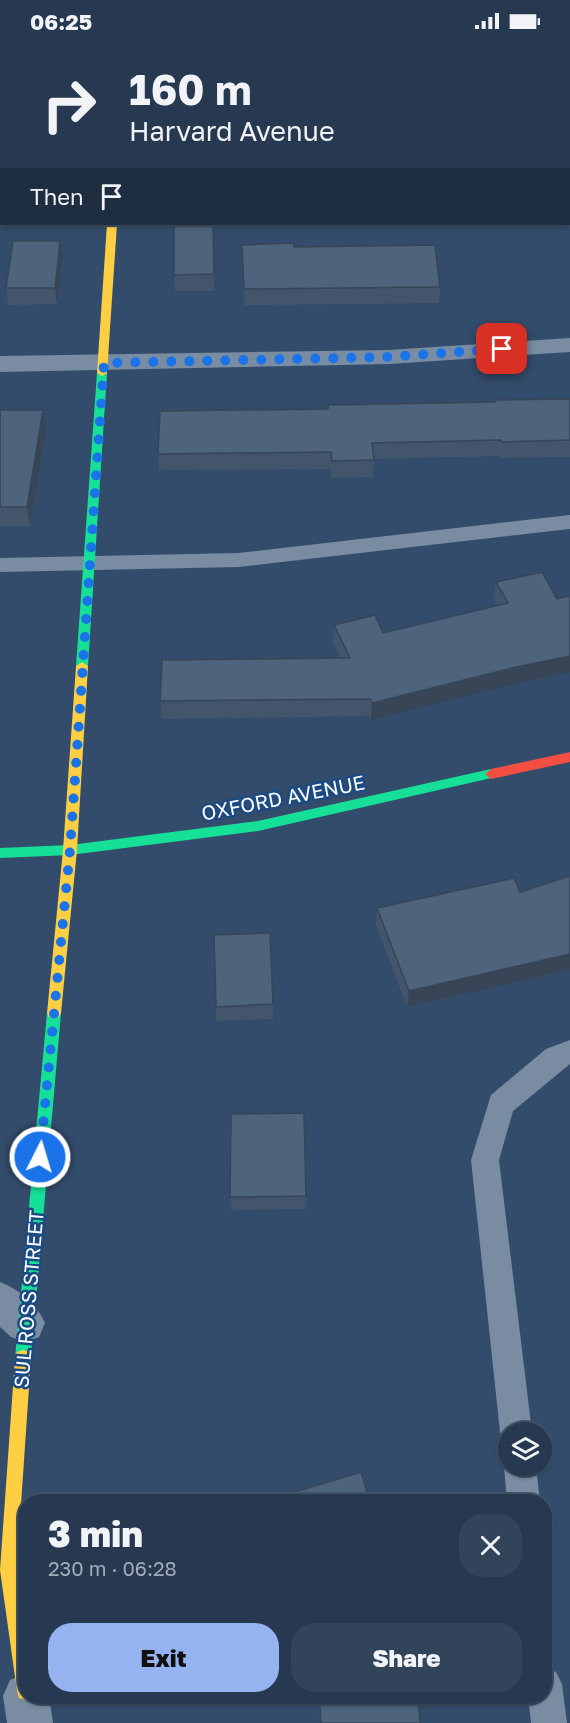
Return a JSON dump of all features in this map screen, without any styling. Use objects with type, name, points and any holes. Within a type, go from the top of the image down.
[{"type":"street","name":"SUL ROSS STREET","points":[[18,1634],[8,1563],[12,1312],[70,850],[112,225]]},
{"type":"street","points":[[0,363],[388,357],[570,345]]},
{"type":"street","name":"OXFORD AVENUE","points":[[0,853],[70,850],[258,826],[570,757]]},
{"type":"street","points":[[27,1704],[30,1723]]},
{"type":"lane","points":[[0,565],[238,560],[570,522]]},
{"type":"lane","points":[[515,1422],[485,1160],[501,1104],[556,1057],[570,1052]]},
{"type":"lane","points":[[521,1476],[523,1494]]},
{"type":"lane","points":[[547,1704],[549,1723]]},
{"type":"building","points":[[174,225],[213,225],[214,274],[174,275]]},
{"type":"building","points":[[13,241],[60,241],[55,288],[6,288]]},
{"type":"building","points":[[294,243],[294,247],[435,245],[440,287],[244,289],[242,245]]},
{"type":"building","points":[[570,399],[570,440],[372,443],[374,460],[332,461],[331,452],[158,454],[160,411],[328,409],[328,405]]},
{"type":"building","points":[[0,410],[43,410],[27,507],[0,507]]},
{"type":"building","points":[[542,572],[557,599],[570,596],[570,656],[372,703],[370,699],[160,701],[162,660],[350,658],[334,625],[375,615],[383,633],[508,603],[496,582]]},
{"type":"building","points":[[570,876],[570,954],[409,991],[377,908],[514,878],[520,892]]},
{"type":"building","points":[[270,933],[273,1004],[216,1007],[214,935]]},
{"type":"building","points":[[304,1113],[306,1196],[230,1197],[231,1114]]},
{"type":"building","points":[[361,1472],[368,1494],[289,1494]]},
{"type":"building","points":[[320,1704],[419,1704],[420,1723],[321,1723]]},
{"type":"traffic: fast","points":[[82,666],[102,373]]},
{"type":"traffic: fast","points":[[0,853],[70,850],[258,826],[491,774]]},
{"type":"traffic: fast","points":[[23,1358],[54,1013]]},
{"type":"traffic: slow","points":[[102,373],[112,225]]},
{"type":"traffic: slow","points":[[54,1013],[70,850],[82,666]]},
{"type":"traffic: slow","points":[[18,1634],[8,1563],[23,1358]]},
{"type":"traffic: jam","points":[[491,774],[570,757]]},
{"type":"route","points":[[40,1157],[70,850],[104,363],[388,357],[502,349]]}]
